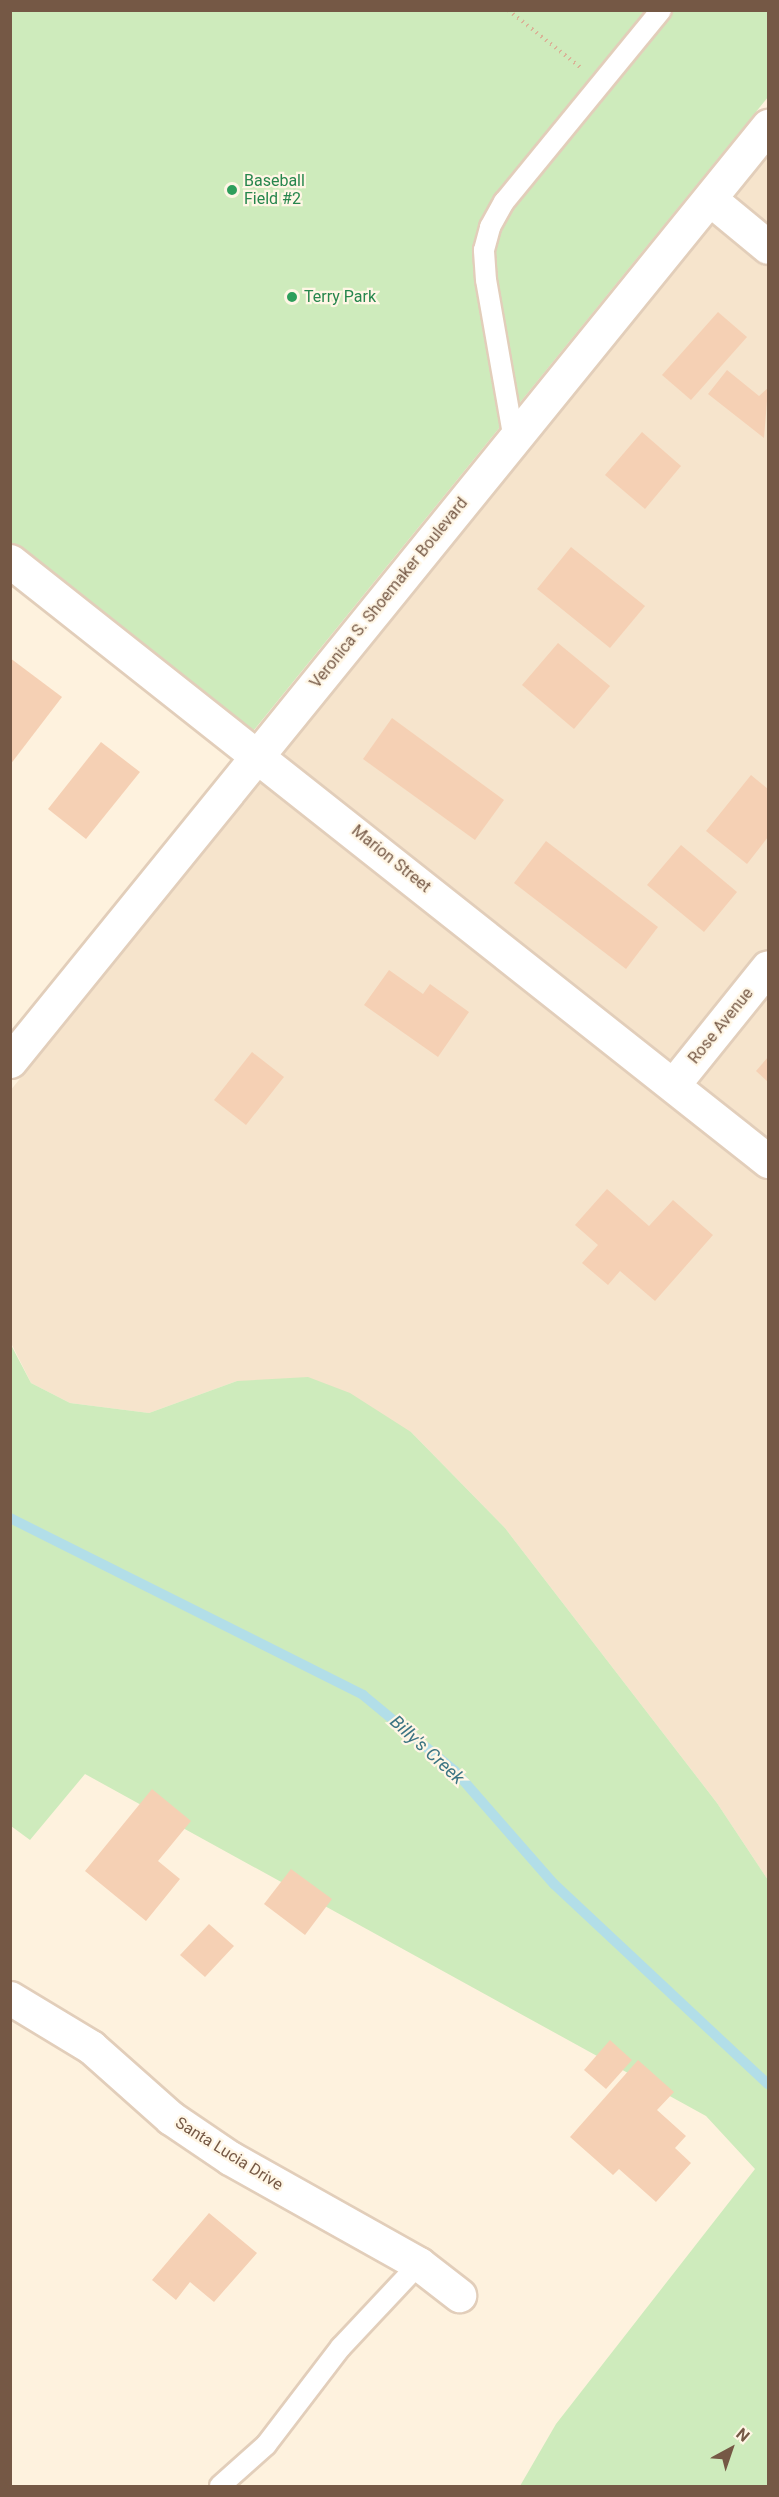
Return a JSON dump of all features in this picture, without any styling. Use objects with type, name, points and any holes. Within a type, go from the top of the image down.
[{"type":"street","name":"Veronica S. Shoemaker Boulevard","points":[[10,1061],[768,126]]},
{"type":"street","points":[[710,199],[768,247]]},
{"type":"street","name":"Marion Street","points":[[10,561],[768,1161]]},
{"type":"street","name":"Rose Avenue","points":[[673,1085],[768,967]]},
{"type":"street","name":"Santa Lucia Drive","points":[[10,1998],[91,2047],[171,2118],[230,2158],[419,2264],[459,2295]]},
{"type":"lane","points":[[514,440],[484,250],[504,202],[661,10]]},
{"type":"lane","points":[[220,2487],[266,2445],[340,2346],[419,2264]]},
{"type":"path","points":[[508,10],[600,85]]},
{"type":"shaded area","points":[[768,156],[768,1880],[717,1803],[505,1528],[411,1432],[237,1381],[149,1413],[70,1403],[31,1383],[11,1343],[10,1091]]},
{"type":"green space","name":"Terry Park","points":[[10,11],[768,11],[768,97],[245,741],[11,554]]},
{"type":"green space","points":[[10,1343],[31,1383],[70,1403],[149,1413],[237,1381],[308,1377],[350,1393],[411,1432],[505,1528],[717,1803],[768,1880],[768,2486],[520,2486],[556,2424],[755,2169],[706,2116],[85,1774],[30,1840],[11,1826]]},
{"type":"building","points":[[718,312],[747,337],[691,400],[662,375]]},
{"type":"building","points":[[727,370],[759,396],[768,388],[764,438],[708,394]]},
{"type":"building","points":[[642,432],[681,466],[645,509],[605,475]]},
{"type":"building","points":[[571,547],[645,606],[610,648],[537,589]]},
{"type":"building","points":[[558,643],[610,686],[574,729],[522,685]]},
{"type":"building","points":[[10,658],[62,697],[10,765]]},
{"type":"building","points":[[392,718],[504,800],[475,840],[363,759]]},
{"type":"building","points":[[101,742],[140,772],[86,839],[48,809]]},
{"type":"building","points":[[751,775],[768,789],[768,837],[747,864],[706,831]]},
{"type":"building","points":[[546,841],[658,927],[626,969],[514,883]]},
{"type":"building","points":[[681,845],[737,892],[704,932],[647,885]]},
{"type":"building","points":[[389,970],[423,994],[430,984],[469,1012],[438,1057],[364,1005]]},
{"type":"building","points":[[252,1052],[284,1077],[246,1125],[214,1100]]},
{"type":"building","points":[[768,1057],[768,1082],[756,1071]]},
{"type":"building","points":[[607,1189],[649,1226],[673,1200],[713,1235],[655,1301],[620,1271],[608,1285],[582,1263],[598,1245],[575,1225]]},
{"type":"building","points":[[152,1789],[191,1821],[158,1861],[180,1879],[146,1921],[85,1871]]},
{"type":"building","points":[[291,1869],[332,1899],[305,1935],[264,1904]]},
{"type":"building","points":[[209,1924],[234,1946],[205,1977],[180,1955]]},
{"type":"building","points":[[610,2040],[632,2060],[606,2089],[584,2070]]},
{"type":"building","points":[[638,2060],[674,2092],[657,2110],[686,2136],[675,2148],[691,2163],[656,2202],[619,2169],[613,2175],[570,2137]]},
{"type":"building","points":[[209,2213],[257,2253],[214,2302],[190,2282],[176,2300],[152,2280]]},
{"type":"waterway","name":"Billy's Creek","points":[[10,1518],[363,1695],[455,1771],[554,1884],[768,2084]]},
{"type":"place","name":"Baseball Field #2","points":[[232,190]]},
{"type":"place","name":"Terry Park","points":[[292,297]]}]
